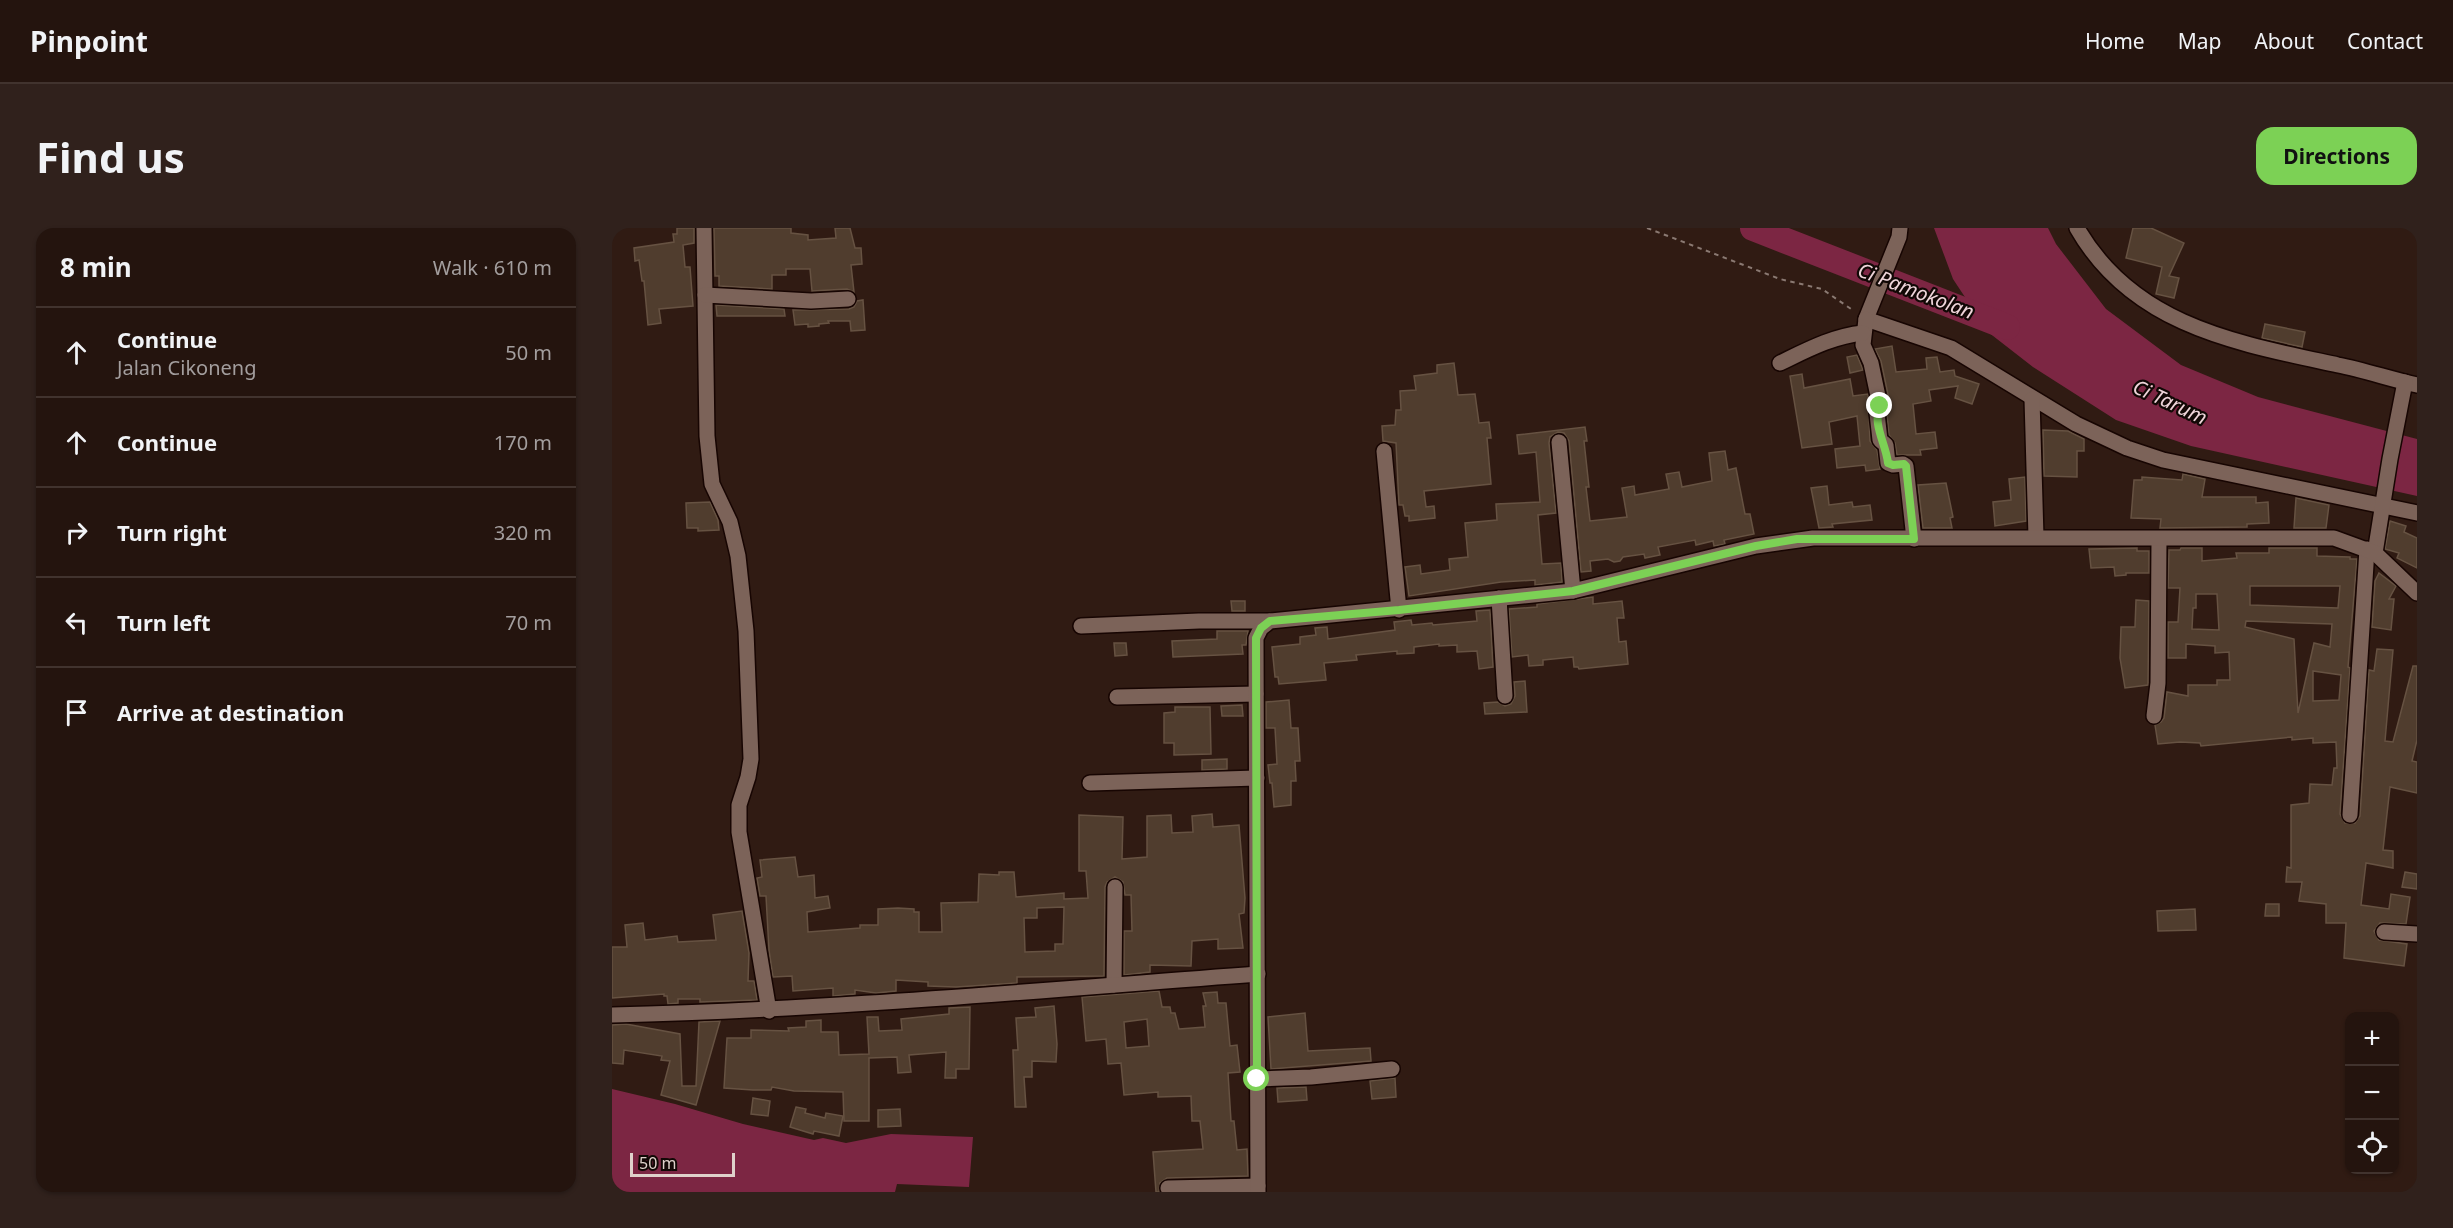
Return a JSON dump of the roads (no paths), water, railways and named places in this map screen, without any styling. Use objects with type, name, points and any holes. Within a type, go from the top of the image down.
[{"type":"street","points":[[704,228],[707,436],[712,484],[728,516],[735,545],[746,631],[751,759],[739,805],[739,832],[769,1011]]},
{"type":"street","points":[[2077,228],[2092,252],[2121,283],[2165,314],[2184,324],[2232,342],[2411,383],[2399,417],[2384,504],[2371,551],[2350,815]]},
{"type":"street","points":[[1900,232],[1874,297],[1865,326],[1863,345],[1871,363],[1880,406],[1877,413],[1880,440],[1886,445],[1888,463],[1906,466],[1914,539]]},
{"type":"street","points":[[705,295],[811,302],[848,299]]},
{"type":"street","points":[[1780,363],[1865,326],[1951,348],[2032,399],[2076,424],[2127,448],[2163,460],[2384,504],[2417,513]]},
{"type":"street","points":[[2032,399],[2036,537]]},
{"type":"street","points":[[1559,442],[1573,591]]},
{"type":"street","points":[[1384,451],[1399,610]]},
{"type":"street","points":[[1081,626],[1199,621],[1270,621],[1573,591],[1756,546],[1797,539],[2334,538],[2371,551],[2417,593]]},
{"type":"street","points":[[2154,716],[2158,683],[2158,540]]},
{"type":"street","points":[[1499,598],[1505,696]]},
{"type":"street","points":[[1168,1188],[1258,1189],[1256,638],[1261,628],[1270,621]]},
{"type":"street","points":[[1117,697],[1256,694]]},
{"type":"street","points":[[1090,783],[1257,778]]},
{"type":"street","points":[[1114,985],[1115,887]]},
{"type":"street","points":[[2384,932],[2417,934]]},
{"type":"street","points":[[612,1016],[769,1011],[910,1002],[1258,974]]},
{"type":"street","points":[[1257,1079],[1392,1070]]},
{"type":"water","name":"Ci Tarum","points":[[1934,228],[2048,228],[2056,244],[2106,309],[2181,365],[2258,397],[2417,439],[2417,496],[2191,446],[2116,420],[2033,367],[1988,332],[1953,279]]},
{"type":"water","points":[[612,1089],[743,1124],[814,1140],[823,1138],[846,1143],[891,1134],[973,1137],[969,1187],[897,1184],[895,1192],[612,1192]]},
{"type":"waterway","name":"Ci Pamokolan","points":[[1753,228],[2007,327]]}]
